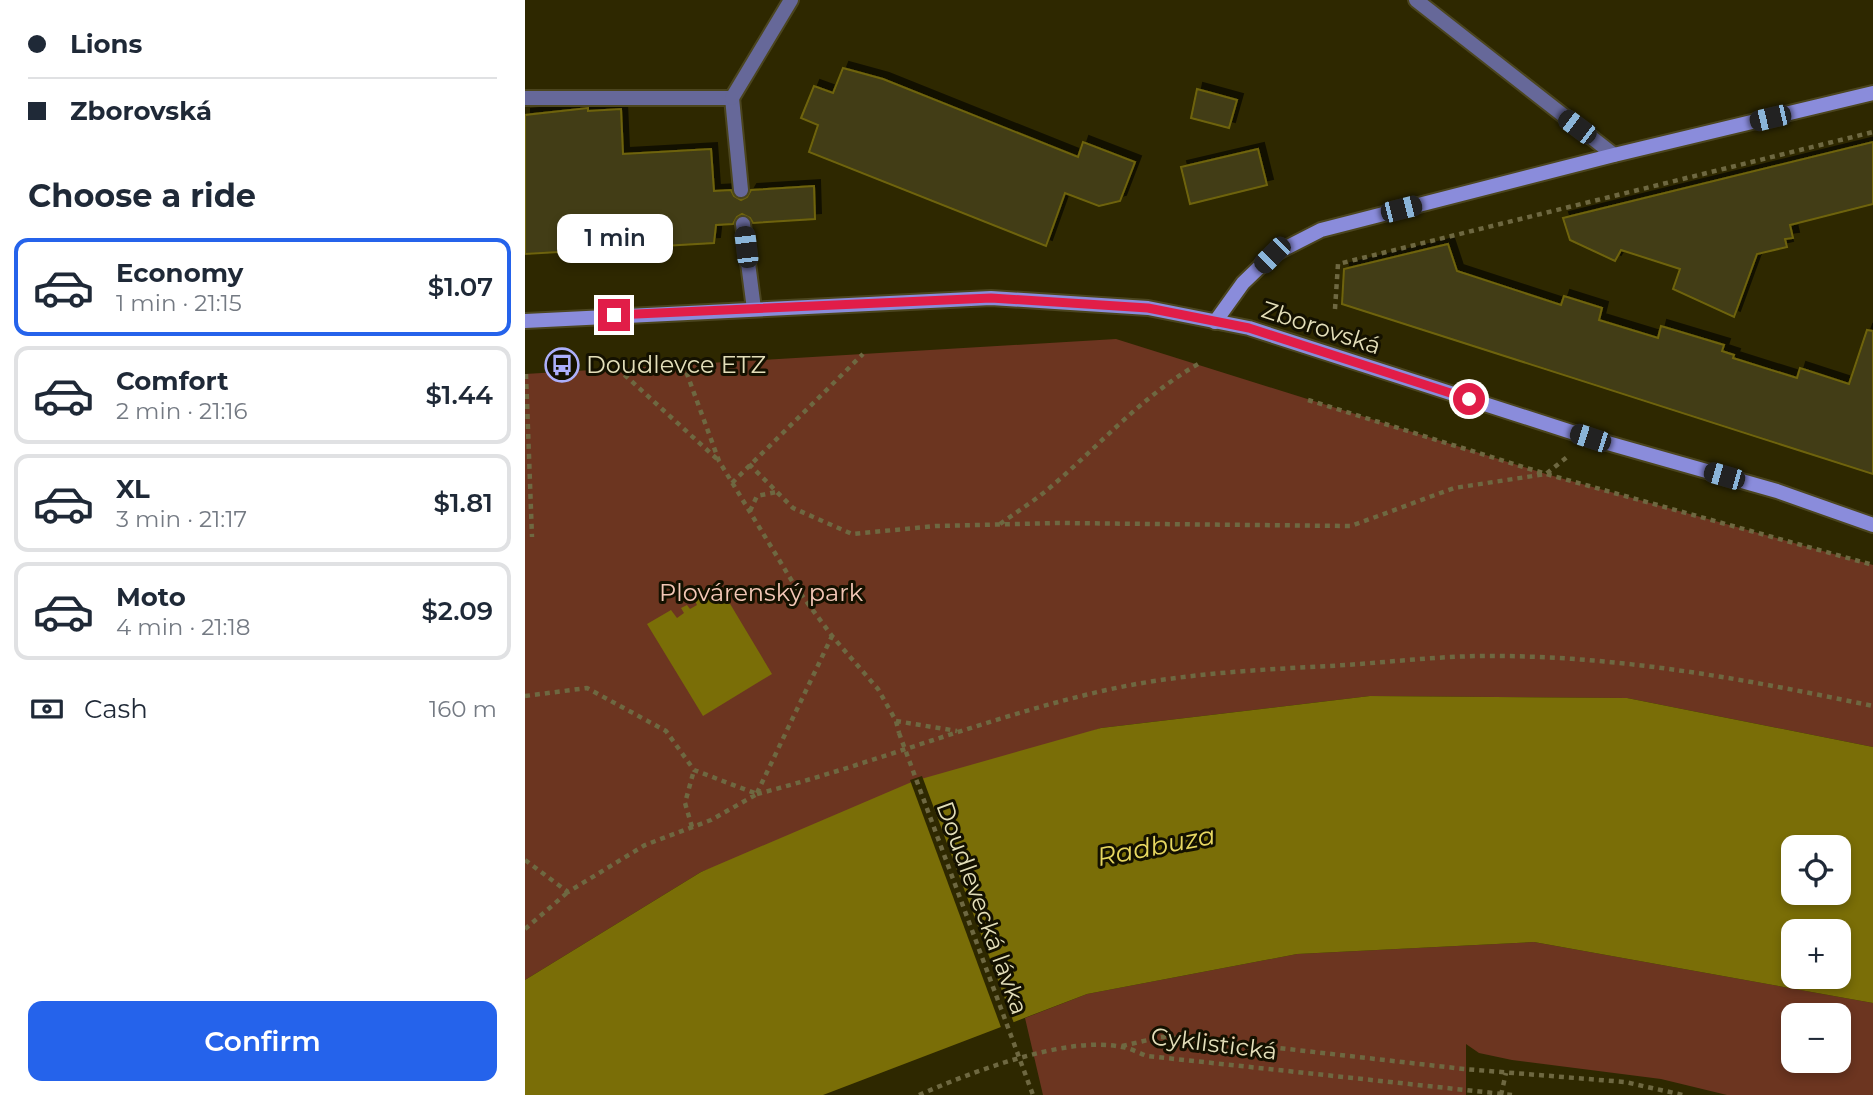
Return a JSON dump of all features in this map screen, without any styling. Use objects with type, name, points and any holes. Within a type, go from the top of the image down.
[{"type":"main road","points":[[1215,322],[1243,283],[1272,255],[1321,230],[1614,155],[1873,93]]},
{"type":"main road","name":"Zborovská","points":[[525,321],[991,298],[1148,308],[1249,328],[1590,438],[1777,491],[1873,524]]},
{"type":"lane","points":[[741,190],[733,98],[791,0]]},
{"type":"lane","points":[[1416,0],[1614,155]]},
{"type":"lane","points":[[525,98],[733,98]]},
{"type":"lane","points":[[743,224],[754,309]]},
{"type":"path","points":[[1335,309],[1338,264],[1873,132]]},
{"type":"path","points":[[732,482],[863,354]]},
{"type":"path","points":[[683,363],[719,461]]},
{"type":"path","points":[[999,525],[1052,486],[1105,435],[1170,380],[1199,363]]},
{"type":"path","points":[[617,368],[719,461]]},
{"type":"path","points":[[526,374],[532,537]]},
{"type":"path","points":[[1308,400],[1546,474],[1873,565]]},
{"type":"path","points":[[749,464],[793,508],[852,534],[936,526],[1351,526],[1454,488],[1546,474],[1590,438]]},
{"type":"path","name":"Doudlevecká lávka","points":[[719,461],[795,586],[832,636],[879,689],[896,721],[1033,1095]]},
{"type":"path","points":[[750,511],[757,496],[777,492]]},
{"type":"path","points":[[757,794],[832,636]]},
{"type":"path","points":[[525,929],[569,892],[645,845],[692,827],[757,794],[1102,691],[1201,675],[1498,656],[1639,664],[1797,690],[1873,706]]},
{"type":"path","points":[[525,696],[587,688],[666,731],[694,769],[757,794]]},
{"type":"path","points":[[896,721],[961,732]]},
{"type":"path","points":[[692,827],[685,803],[694,769]]},
{"type":"path","points":[[525,860],[569,892]]},
{"type":"path","points":[[1121,1046],[1161,1037],[1506,1073],[1625,1082],[1683,1095]]},
{"type":"path","name":"Cyklistická","points":[[919,1095],[1006,1061],[1079,1047],[1121,1046],[1147,1056],[1512,1095]]},
{"type":"path","points":[[1501,1094],[1506,1073]]},
{"type":"green space","name":"Plovárenský park","points":[[1116,339],[1546,474],[1873,565],[1873,747],[1627,698],[1370,696],[1101,728],[701,872],[525,980],[525,374]]},
{"type":"green space","points":[[1534,942],[1781,986],[1781,989],[1795,989],[1873,1003],[1873,1095],[1727,1095],[1661,1079],[1512,1060],[1479,1053],[1466,1044],[1466,1095],[1043,1095],[1025,1018],[1087,994],[1297,954]]},
{"type":"water","points":[[717,582],[772,674],[703,716],[647,624],[671,610],[677,618],[684,613],[681,608],[687,605],[690,609],[697,605],[693,597]]},
{"type":"water","name":"Radbuza","points":[[1370,696],[1627,698],[1873,747],[1873,1003],[1795,989],[1851,989],[1851,919],[1781,919],[1781,986],[1534,942],[1297,954],[1087,994],[823,1095],[525,1095],[525,980],[701,872],[914,781],[1101,728]]},
{"type":"pier","points":[[922,776],[1015,1026],[1002,1030],[910,780]]},
{"type":"building","points":[[843,68],[883,79],[1078,157],[1083,142],[1135,162],[1120,201],[1099,206],[1065,193],[1046,246],[809,152],[818,125],[801,118],[814,86],[833,93]]},
{"type":"building","points":[[1197,89],[1237,100],[1229,128],[1191,118]]},
{"type":"building","points":[[588,108],[588,111],[621,109],[623,154],[711,149],[714,191],[731,190],[734,196],[741,200],[747,197],[751,190],[814,186],[815,219],[753,223],[742,214],[733,224],[716,225],[714,243],[525,254],[525,115]]},
{"type":"building","points":[[1873,142],[1873,204],[1790,225],[1793,238],[1785,239],[1787,247],[1757,254],[1734,317],[1673,289],[1680,269],[1621,250],[1615,261],[1570,240],[1563,218]]},
{"type":"building","points":[[1258,149],[1267,185],[1190,204],[1181,167]]},
{"type":"building","points":[[1448,244],[1457,271],[1561,305],[1564,296],[1602,308],[1599,320],[1658,338],[1661,326],[1724,345],[1722,351],[1734,355],[1733,358],[1797,378],[1800,368],[1849,384],[1867,330],[1873,331],[1873,474],[1342,304],[1344,269]]},
{"type":"place","name":"Doudlevce ETZ","points":[[562,365]]},
{"type":"route","points":[[614,315],[991,298],[1148,308],[1249,328],[1469,399]]}]
